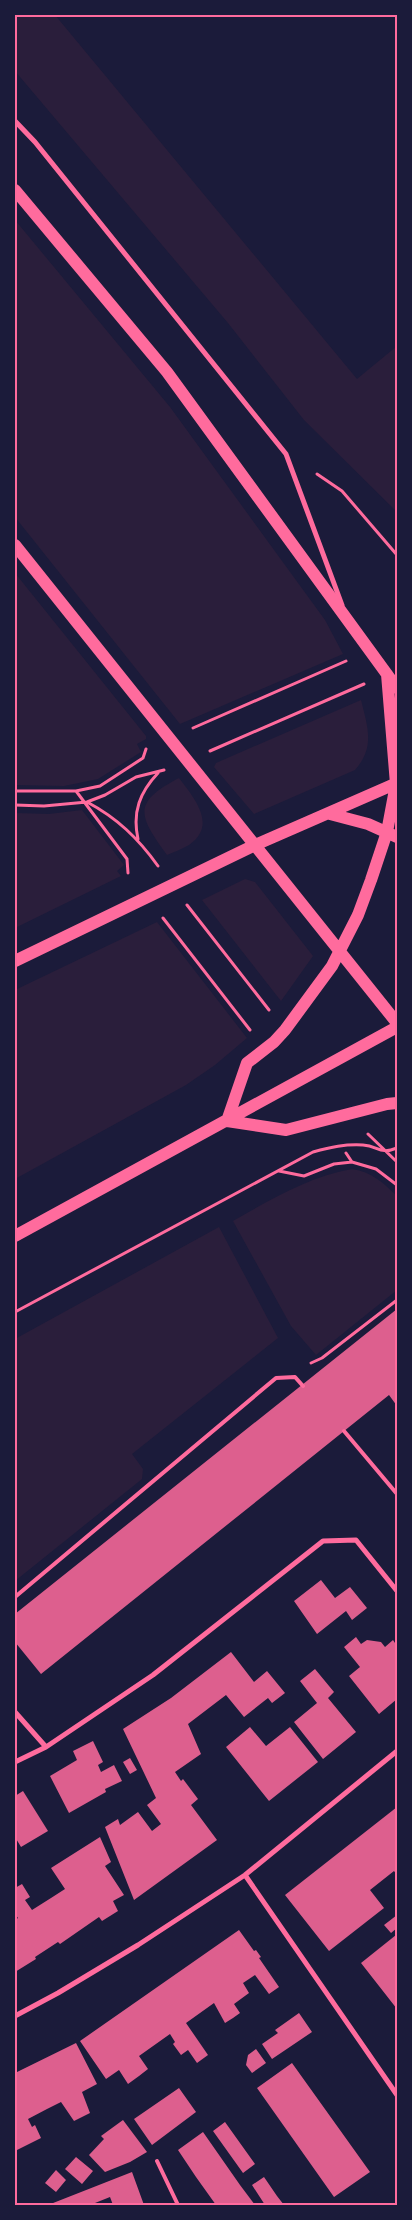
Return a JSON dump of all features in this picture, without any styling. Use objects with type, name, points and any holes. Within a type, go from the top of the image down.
[{"type":"main road","points":[[15,190],[167,372],[397,688]]},
{"type":"main road","points":[[15,545],[397,1023]]},
{"type":"main road","points":[[227,1121],[247,1063],[274,1042],[285,1030],[340,952],[392,835],[396,784],[387,674]]},
{"type":"main road","points":[[15,961],[255,845],[396,784]]},
{"type":"main road","points":[[330,814],[368,824],[392,835]]},
{"type":"main road","points":[[15,1236],[397,1027]]},
{"type":"main road","points":[[227,1121],[286,1130],[397,1103]]},
{"type":"street","points":[[15,121],[35,142],[286,454],[347,617]]},
{"type":"street","points":[[15,1762],[46,1747],[152,1675],[323,1541],[356,1540],[397,1591]]},
{"type":"street","points":[[15,1712],[46,1747]]},
{"type":"street","points":[[15,2016],[58,1993],[138,1945],[245,1876],[397,1751]]},
{"type":"street","points":[[245,1876],[397,2095]]},
{"type":"lane","points":[[15,1597],[276,1378],[295,1377],[303,1386]]},
{"type":"lane","points":[[344,1431],[397,1494]]},
{"type":"lane","points":[[157,2161],[178,2205]]},
{"type":"path","points":[[286,454],[342,490],[397,554]]},
{"type":"path","points":[[186,731],[346,661]]},
{"type":"path","points":[[204,754],[356,687]]},
{"type":"path","points":[[15,791],[76,791],[100,786],[124,768],[143,758],[147,748],[153,745]]},
{"type":"path","points":[[15,806],[44,806],[85,802],[105,795],[136,777],[170,767]]},
{"type":"path","points":[[138,839],[136,818],[138,802],[146,785],[158,772]]},
{"type":"path","points":[[76,791],[127,860],[128,873]]},
{"type":"path","points":[[85,802],[109,814],[138,839],[155,861]]},
{"type":"path","points":[[188,906],[271,1012]]},
{"type":"path","points":[[163,918],[252,1032]]},
{"type":"path","points":[[367,1133],[397,1162]]},
{"type":"path","points":[[15,1312],[313,1152],[341,1144],[366,1145],[386,1152],[397,1148]]},
{"type":"path","points":[[346,1154],[352,1162]]},
{"type":"path","points":[[279,1170],[304,1176],[334,1164],[352,1162],[376,1169],[397,1185]]},
{"type":"path","points":[[392,1180],[397,1178]]},
{"type":"path","points":[[276,1378],[322,1358],[397,1300]]},
{"type":"shaded area","points":[[15,15],[55,15],[357,379],[397,346],[397,512],[304,420],[228,323],[15,71]]},
{"type":"shaded area","points":[[15,220],[170,407],[325,620],[343,654],[180,724],[15,517]]},
{"type":"shaded area","points":[[15,573],[146,736],[146,739],[137,744],[141,752],[98,779],[64,786],[15,785]]},
{"type":"shaded area","points":[[361,700],[366,720],[368,745],[361,762],[355,770],[254,814],[214,767],[216,763]]},
{"type":"shaded area","points":[[179,778],[196,803],[203,820],[202,829],[198,837],[189,845],[167,855],[150,830],[144,811],[153,795]]},
{"type":"shaded area","points":[[82,810],[124,865],[117,871],[121,876],[15,928],[15,813],[49,814]]},
{"type":"shaded area","points":[[245,879],[255,882],[313,956],[281,1001],[202,900]]},
{"type":"shaded area","points":[[157,922],[247,1038],[215,1065],[186,1085],[15,1179],[15,990]]},
{"type":"shaded area","points":[[352,1169],[371,1175],[397,1196],[397,1290],[316,1355],[291,1326],[233,1221],[306,1183],[336,1172]]},
{"type":"shaded area","points":[[219,1227],[278,1338],[132,1454],[143,1469],[142,1479],[15,1581],[15,1339]]},
{"type":"building","points":[[397,1309],[397,1406],[389,1395],[41,1674],[15,1642],[15,1614]]},
{"type":"building","points":[[321,1580],[335,1598],[350,1587],[367,1608],[352,1620],[346,1611],[317,1634],[294,1601]]},
{"type":"building","points":[[356,1637],[361,1644],[367,1640],[381,1642],[385,1647],[393,1640],[397,1646],[397,1699],[379,1714],[349,1676],[360,1667],[344,1647]]},
{"type":"building","points":[[231,1652],[254,1682],[267,1671],[285,1693],[272,1703],[268,1698],[244,1717],[226,1695],[188,1724],[201,1754],[175,1772],[181,1781],[183,1779],[198,1799],[191,1805],[217,1840],[134,1900],[105,1827],[118,1819],[120,1825],[138,1812],[152,1831],[161,1824],[147,1805],[156,1798],[123,1729],[171,1698]]},
{"type":"building","points":[[315,1669],[334,1692],[328,1698],[356,1732],[323,1759],[294,1722],[317,1703],[300,1681]]},
{"type":"building","points":[[250,1727],[266,1746],[290,1727],[318,1762],[269,1801],[226,1747]]},
{"type":"building","points":[[93,1741],[103,1762],[98,1765],[101,1772],[114,1765],[122,1781],[105,1789],[106,1792],[69,1813],[50,1776],[77,1760],[73,1751]]},
{"type":"building","points":[[130,1758],[137,1770],[130,1774],[123,1762]]},
{"type":"building","points":[[23,1791],[48,1831],[21,1847],[15,1837],[15,1796]]},
{"type":"building","points":[[397,1807],[397,1875],[394,1871],[370,1890],[384,1908],[329,1951],[285,1895]]},
{"type":"building","points":[[100,1837],[111,1862],[105,1866],[124,1895],[113,1901],[118,1911],[102,1921],[99,1917],[60,1944],[58,1942],[35,1957],[36,1959],[15,1972],[15,1920],[18,1918],[15,1914],[15,1888],[22,1884],[30,1897],[25,1900],[32,1910],[65,1889],[51,1868]]},
{"type":"building","points":[[397,1915],[397,1928],[391,1933],[384,1925]]},
{"type":"building","points":[[239,1930],[254,1951],[256,1950],[261,1957],[259,1958],[279,1987],[269,1994],[255,1975],[243,1983],[249,1993],[234,2004],[240,2013],[233,2018],[225,2023],[214,2003],[186,2023],[208,2055],[197,2063],[188,2050],[181,2055],[173,2044],[175,2042],[170,2034],[139,2056],[148,2069],[128,2084],[119,2070],[106,2079],[80,2041]]},
{"type":"building","points":[[396,1935],[397,1937],[397,2009],[361,1963]]},
{"type":"building","points":[[299,2013],[312,2032],[272,2059],[262,2044],[278,2033],[275,2030]]},
{"type":"building","points":[[76,2043],[97,2084],[82,2092],[90,2113],[74,2121],[61,2102],[47,2109],[28,2119],[32,2127],[35,2125],[41,2138],[15,2151],[15,2073]]},
{"type":"building","points":[[256,2049],[266,2063],[252,2073],[246,2065],[248,2055]]},
{"type":"building","points":[[292,2063],[370,2172],[334,2197],[257,2088]]},
{"type":"building","points":[[179,2088],[196,2112],[152,2145],[134,2119]]},
{"type":"building","points":[[123,2120],[147,2152],[130,2162],[105,2172],[89,2155],[104,2139],[101,2136]]},
{"type":"building","points":[[225,2122],[255,2164],[243,2173],[213,2131]]},
{"type":"building","points":[[203,2132],[255,2205],[216,2205],[196,2177],[178,2150]]},
{"type":"building","points":[[76,2157],[93,2171],[82,2184],[65,2169]]},
{"type":"building","points":[[56,2170],[66,2180],[56,2192],[45,2183]]},
{"type":"building","points":[[132,2172],[144,2205],[113,2205],[110,2197],[90,2205],[48,2205]]},
{"type":"building","points":[[264,2177],[284,2205],[265,2205],[252,2185]]}]
